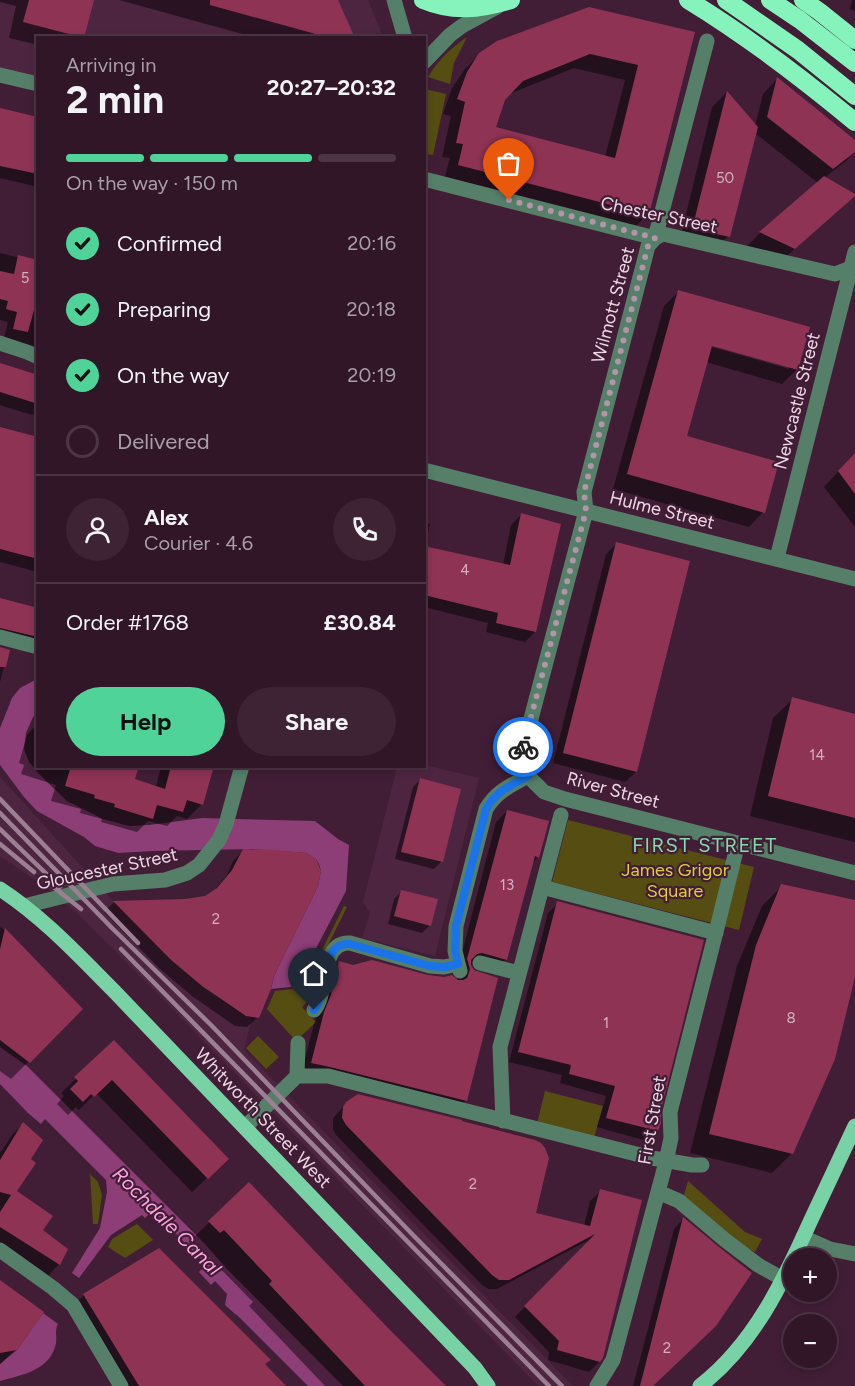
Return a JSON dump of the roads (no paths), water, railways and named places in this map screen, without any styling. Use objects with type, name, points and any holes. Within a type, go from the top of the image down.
[{"type":"highway","points":[[423,0],[448,8],[468,10],[511,0]]},
{"type":"highway","points":[[688,0],[769,54],[855,122]]},
{"type":"highway","points":[[726,0],[798,51],[855,96]]},
{"type":"highway","points":[[770,0],[855,63]]},
{"type":"highway","points":[[803,0],[855,40]]},
{"type":"main road","name":"Whitworth Street West","points":[[0,889],[24,906],[70,946],[475,1368],[488,1386]]},
{"type":"main road","points":[[798,1248],[855,1126]]},
{"type":"main road","points":[[705,1385],[753,1331],[776,1295],[783,1279]]},
{"type":"street","points":[[394,0],[404,36]]},
{"type":"street","points":[[426,60],[456,30],[511,0]]},
{"type":"street","name":"Wilmott Street","points":[[586,511],[584,492],[648,246],[655,238],[707,41]]},
{"type":"street","points":[[0,75],[36,84]]},
{"type":"street","name":"Chester Street","points":[[426,180],[655,238],[663,234],[835,274],[851,268]]},
{"type":"street","name":"Newcastle Street","points":[[777,558],[855,252]]},
{"type":"street","points":[[0,343],[36,356]]},
{"type":"street","name":"Hulme Street","points":[[426,471],[855,579]]},
{"type":"street","points":[[314,1010],[318,1006],[331,955],[334,949],[341,944],[350,944],[430,966],[459,968],[455,951],[456,926],[486,809],[497,794],[528,776],[523,749],[586,511]]},
{"type":"street","points":[[0,637],[36,646]]},
{"type":"street","name":"Gloucester Street","points":[[24,906],[113,884],[174,878],[200,865],[219,840],[229,814],[241,768]]},
{"type":"street","name":"River Street","points":[[528,776],[544,792],[566,799],[855,873]]},
{"type":"street","points":[[503,1121],[500,1047],[561,815]]},
{"type":"street","name":"First Street","points":[[597,1386],[613,1360],[666,1162],[671,1138],[670,1112],[735,856]]},
{"type":"street","points":[[542,887],[716,933]]},
{"type":"street","points":[[480,963],[519,974]]},
{"type":"street","points":[[245,1127],[297,1076],[298,1043]]},
{"type":"street","points":[[297,1076],[328,1076],[666,1162],[702,1165]]},
{"type":"street","points":[[658,1192],[679,1201],[724,1240],[758,1265],[783,1279]]},
{"type":"street","points":[[803,1237],[830,1249],[855,1254]]},
{"type":"street","points":[[0,1250],[73,1305],[121,1386]]},
{"type":"water","points":[[36,680],[36,713],[26,733],[24,749],[29,762],[67,801],[103,819],[129,826],[202,818],[315,821],[349,845],[346,891],[299,986],[271,989],[274,976],[318,886],[321,871],[316,859],[306,853],[252,849],[118,853],[95,846],[84,837],[37,811],[0,765],[0,728],[12,698],[20,688]]},
{"type":"water","name":"Rochdale Canal","points":[[0,1047],[27,1066],[343,1386],[308,1386],[225,1305],[227,1294],[215,1281],[211,1285],[199,1272],[203,1261],[152,1212],[149,1212],[145,1218],[142,1215],[111,1235],[79,1278],[72,1273],[100,1228],[107,1192],[106,1180],[45,1119],[41,1124],[0,1084]]},
{"type":"water","points":[[43,1313],[58,1324],[56,1344],[51,1355],[46,1362],[33,1371],[0,1381],[0,1364],[17,1350]]},
{"type":"railway","points":[[0,799],[138,943]]},
{"type":"railway","points":[[0,813],[212,1026],[562,1386]]},
{"type":"railway","points":[[0,829],[60,887]]},
{"type":"railway","points":[[0,844],[34,872]]},
{"type":"railway","points":[[51,885],[81,909]]},
{"type":"railway","points":[[121,949],[549,1386]]},
{"type":"district","name":"FIRST STREET","points":[[705,845]]},
{"type":"park label","name":"James Grigor Square","points":[[675,880]]}]
